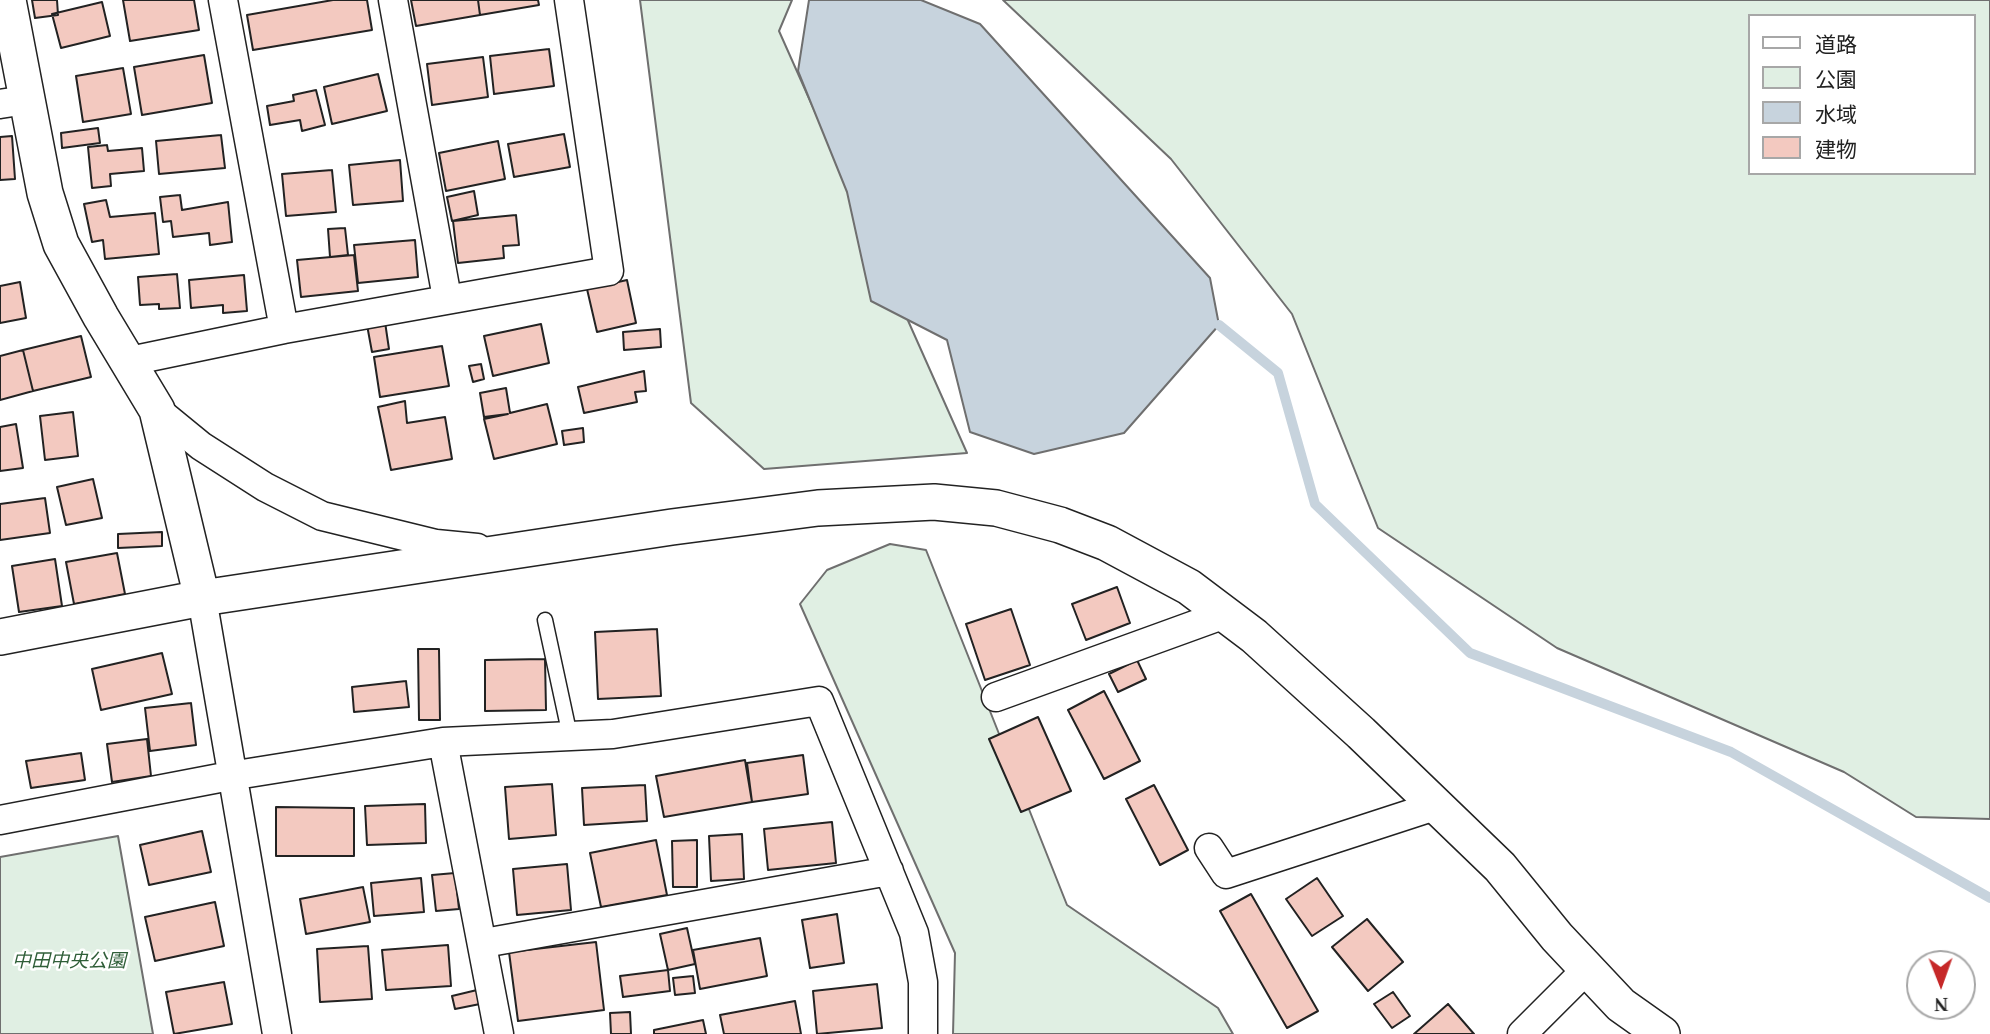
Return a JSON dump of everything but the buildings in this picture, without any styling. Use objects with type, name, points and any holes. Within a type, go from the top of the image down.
[{"type":"street","points":[[8,0],[13,102],[61,244],[157,410],[202,598],[230,775],[277,1034]]},
{"type":"street","points":[[223,0],[284,328]]},
{"type":"street","points":[[393,0],[447,298]]},
{"type":"street","points":[[130,361],[284,328],[609,271],[569,0]]},
{"type":"street","points":[[157,410],[201,446],[265,487],[322,516],[436,544],[501,551]]},
{"type":"street","points":[[0,637],[202,598],[501,551],[818,508],[934,502],[996,508],[1107,542],[1189,587],[1225,614],[1322,696],[1438,805],[1500,867],[1621,1005],[1662,1034]]},
{"type":"street","points":[[996,697],[1225,614]]},
{"type":"street","points":[[0,820],[230,775],[443,742],[613,734],[820,701],[914,933],[923,982],[923,1034]]},
{"type":"street","points":[[443,742],[484,943],[499,1034]]},
{"type":"street","points":[[1209,848],[1226,874],[1438,805]]},
{"type":"street","points":[[484,943],[889,871]]},
{"type":"street","points":[[1522,1034],[1587,969]]},
{"type":"lane","points":[[545,621],[570,736]]},
{"type":"green space","points":[[640,0],[792,0],[779,31],[967,453],[764,469],[691,403]]},
{"type":"green space","points":[[1003,0],[1990,0],[1990,819],[1916,817],[1844,772],[1557,648],[1378,528],[1292,314],[1171,159]]},
{"type":"green space","points":[[890,544],[926,550],[1067,905],[1218,1008],[1233,1034],[953,1034],[955,953],[800,604],[827,570]]},
{"type":"green space","name":"中田中央公園","points":[[118,836],[153,1034],[0,1034],[0,857]]},
{"type":"water","points":[[809,0],[921,0],[980,24],[1210,278],[1219,325],[1124,433],[1034,454],[970,432],[947,340],[871,301],[847,192],[798,71]]},
{"type":"waterway","points":[[1219,325],[1278,373],[1315,504],[1470,653],[1731,752],[1990,898]]}]
